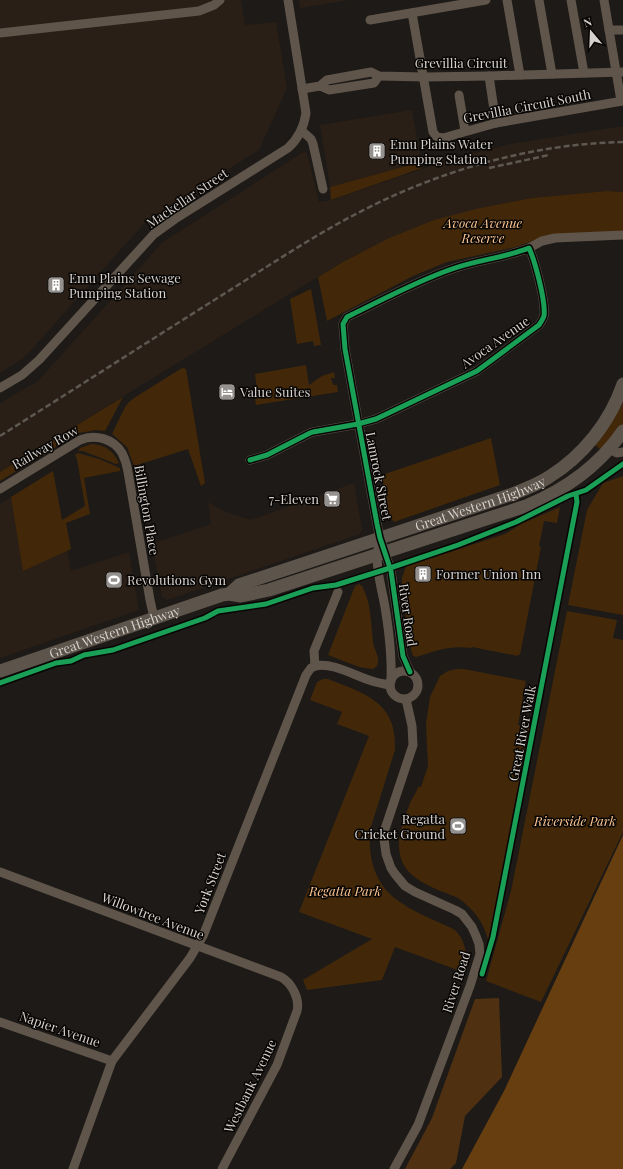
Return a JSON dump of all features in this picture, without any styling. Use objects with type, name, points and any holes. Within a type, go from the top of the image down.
[{"type":"highway","name":"Great Western Highway","points":[[0,671],[229,594],[239,585],[510,495],[548,478],[572,460],[594,436],[616,400],[623,384]]},
{"type":"highway","name":"Great Western Highway","points":[[229,594],[241,596],[269,590],[526,506],[569,484],[593,465],[609,449],[623,431]]},
{"type":"street","points":[[0,33],[199,11],[214,5],[220,0]]},
{"type":"street","name":"Mackellar Street","points":[[0,388],[22,375],[39,360],[154,234],[175,219],[288,148],[295,141],[302,131],[306,112],[288,0]]},
{"type":"street","points":[[370,20],[486,0]]},
{"type":"street","points":[[507,0],[520,75]]},
{"type":"street","points":[[539,0],[552,74]]},
{"type":"street","points":[[571,0],[584,73]]},
{"type":"street","points":[[604,0],[609,30],[620,72],[622,101]]},
{"type":"street","points":[[412,13],[424,77]]},
{"type":"street","points":[[609,30],[623,30]]},
{"type":"street","name":"Grevillia Circuit","points":[[302,89],[320,86],[327,80],[371,72],[379,76],[424,77],[620,72]]},
{"type":"street","points":[[489,76],[496,123]]},
{"type":"street","name":"Grevillia Circuit South","points":[[424,77],[433,132],[437,137],[444,138],[496,123],[622,101]]},
{"type":"street","points":[[459,96],[465,131]]},
{"type":"street","points":[[302,131],[311,139],[315,150],[323,189]]},
{"type":"street","points":[[529,248],[542,241],[555,238],[623,235]]},
{"type":"street","name":"Lamrock Street","points":[[380,538],[345,349],[343,324],[347,317],[431,276],[454,268],[517,253],[529,248]]},
{"type":"street","name":"Avoca Avenue","points":[[250,460],[267,455],[310,433],[376,419],[472,373],[539,324],[543,318],[544,309],[536,264],[529,248]]},
{"type":"street","name":"Railway Row","points":[[0,489],[80,440],[93,437],[105,439]]},
{"type":"street","name":"Billington Place","points":[[105,439],[120,450],[126,464],[150,603],[154,618]]},
{"type":"street","points":[[609,449],[617,453],[623,452]]},
{"type":"street","name":"River Road","points":[[380,538],[392,665],[391,683]]},
{"type":"street","name":"River Road","points":[[381,554],[391,571],[403,656],[410,672]]},
{"type":"street","points":[[338,592],[314,651],[315,666],[330,666],[372,681],[391,683]]},
{"type":"street","name":"York Street","points":[[73,1169],[112,1061],[198,947],[207,928],[306,675],[311,668],[315,666]]},
{"type":"street","points":[[401,672],[410,672],[416,678],[418,687],[414,695],[406,699],[393,694],[391,683],[393,677],[401,672]]},
{"type":"street","name":"River Road","points":[[394,1169],[418,1124],[470,986],[480,954],[476,936],[467,920],[455,910],[405,886],[391,868],[386,854],[384,839],[385,829],[413,746],[412,726],[406,699]]},
{"type":"street","name":"Willowtree Avenue","points":[[0,872],[281,977],[287,981],[293,990]]},
{"type":"street","name":"Westbank Avenue","points":[[222,1169],[280,1060],[298,1009],[298,1003],[293,990]]},
{"type":"street","name":"Napier Avenue","points":[[0,1022],[112,1061]]},
{"type":"shaded area","points":[[0,0],[241,0],[245,25],[276,22],[287,88],[259,150],[147,220],[33,348],[22,359],[0,373]]},
{"type":"shaded area","points":[[299,0],[350,0],[300,8]]},
{"type":"shaded area","points":[[412,110],[421,162],[330,187],[320,125]]},
{"type":"shaded area","points":[[623,126],[623,192],[607,191],[532,198],[480,208],[387,239],[334,267],[0,472],[0,403],[38,381],[163,242],[305,151],[307,153],[319,202],[332,200],[457,157],[511,144]]},
{"type":"shaded area","points":[[53,471],[71,571],[129,552],[139,610],[0,658],[0,504]]},
{"type":"shaded area","points":[[354,483],[362,529],[360,534],[167,600],[162,597],[152,544],[211,524],[208,502],[226,512],[251,520]]},
{"type":"shaded area","points":[[623,835],[623,1169],[462,1169],[504,1091]]},
{"type":"shaded area","points":[[499,998],[502,1077],[465,1116],[456,1163],[450,1169],[405,1169],[432,1118],[475,999]]},
{"type":"green space","points":[[421,162],[422,168],[331,200],[330,187]]},
{"type":"green space","name":"Avoca Avenue Reserve","points":[[607,191],[623,192],[623,232],[541,238],[516,247],[447,262],[413,276],[327,321],[318,277],[387,239],[434,220],[480,208],[532,198]]},
{"type":"green space","points":[[311,289],[321,345],[314,346],[313,341],[297,344],[290,299]]},
{"type":"green space","points":[[306,365],[309,385],[322,376],[334,372],[335,378],[331,378],[333,385],[337,385],[338,392],[256,405],[255,399],[258,397],[255,374]]},
{"type":"green space","points":[[182,368],[186,369],[205,483],[201,486],[188,449],[134,466],[127,447],[112,434],[128,403]]},
{"type":"green space","points":[[123,397],[105,431],[96,430],[79,433],[0,481],[0,472]]},
{"type":"green space","points":[[623,403],[623,425],[602,451],[595,445],[608,428]]},
{"type":"green space","points":[[491,438],[500,485],[394,522],[388,515],[382,475]]},
{"type":"green space","points":[[91,444],[108,449],[119,463],[116,464],[83,451],[78,451],[80,448]]},
{"type":"green space","points":[[78,453],[99,459],[120,468],[120,471],[84,478],[90,514],[66,523],[71,549],[23,571],[11,497],[53,471],[62,520],[85,506],[75,455]]},
{"type":"green space","points":[[623,476],[623,615],[568,605],[587,510],[603,483]]},
{"type":"green space","points":[[560,507],[557,523],[544,521],[539,546],[541,547],[520,655],[518,654],[518,656],[472,647],[457,647],[416,657],[413,656],[402,590],[402,578],[406,566],[505,534],[521,524]]},
{"type":"green space","points":[[359,584],[362,586],[367,599],[373,642],[378,657],[377,666],[373,669],[359,667],[328,655],[355,586]]},
{"type":"green space","name":"Riverside Park","points":[[567,611],[617,620],[613,638],[623,640],[623,832],[541,1002],[486,981],[511,891]]},
{"type":"green space","name":"Regatta Park","points":[[464,669],[526,681],[518,725],[532,728],[489,944],[482,924],[469,907],[458,898],[431,887],[416,878],[408,871],[400,854],[400,835],[405,815],[418,787],[421,787],[428,766],[426,724],[430,697],[440,676],[448,671]]},
{"type":"green space","name":"Regatta Park","points":[[323,679],[328,679],[366,695],[385,710],[391,721],[395,750],[370,830],[370,852],[372,862],[380,881],[393,897],[415,911],[455,930],[462,940],[466,955],[463,972],[395,947],[382,980],[307,990],[303,980],[372,939],[299,912],[369,736],[337,724],[342,712],[310,700],[317,682]]},
{"type":"railway","points":[[0,436],[303,244],[337,224],[386,199],[451,173],[519,154],[553,148],[623,142]]},
{"type":"railway","points":[[489,168],[549,155]]},
{"type":"cycle path","points":[[250,460],[267,455],[313,432],[358,424],[376,419],[477,371],[539,325],[544,316],[542,292],[529,248],[461,266],[426,279],[347,317],[343,324],[345,349],[377,524],[391,571],[403,656],[410,672]]},
{"type":"cycle path","points":[[0,683],[56,663],[71,661],[84,655],[113,650],[205,618],[218,611],[266,604],[313,588],[336,585],[458,545],[516,522],[568,496],[586,490],[623,464]]},
{"type":"cycle path","name":"Great River Walk","points":[[482,974],[493,937],[577,502],[576,494]]},
{"type":"place","name":"Emu Plains Water Pumping Station","points":[[377,151]]},
{"type":"place","name":"Emu Plains Sewage Pumping Station","points":[[56,285]]},
{"type":"place","name":"Value Suites","points":[[227,392]]},
{"type":"place","name":"7-Eleven","points":[[332,499]]},
{"type":"place","name":"Former Union Inn","points":[[423,574]]},
{"type":"place","name":"Revolutions Gym","points":[[114,580]]},
{"type":"place","name":"Regatta Cricket Ground","points":[[458,826]]}]
